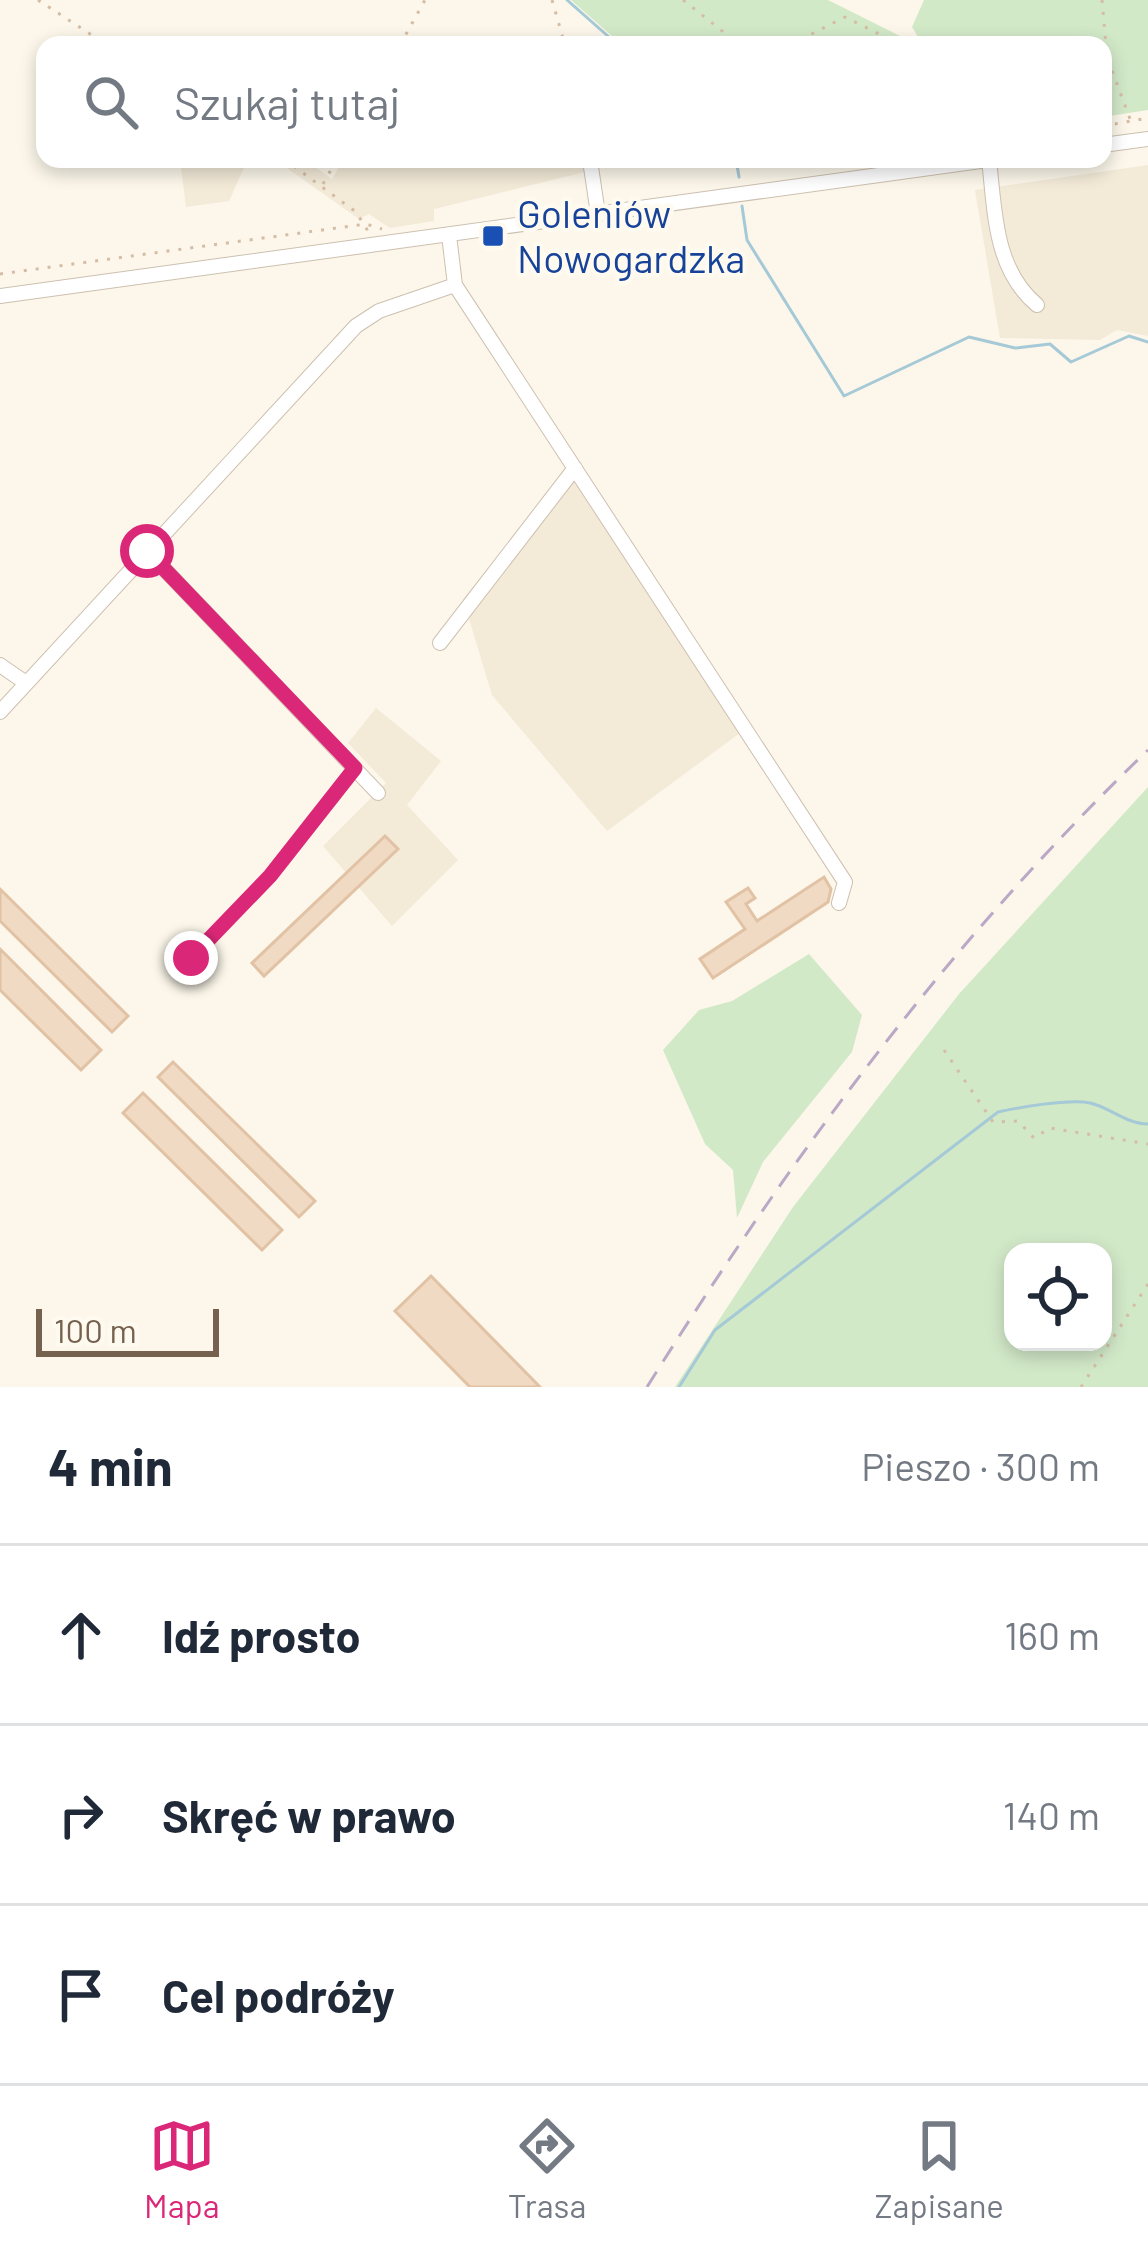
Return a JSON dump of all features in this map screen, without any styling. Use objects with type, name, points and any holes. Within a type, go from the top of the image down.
[{"type":"street","points":[[1112,144],[1142,139]]},
{"type":"street","points":[[591,168],[598,214]]},
{"type":"street","points":[[0,296],[927,168]]},
{"type":"street","points":[[993,168],[1000,248],[1022,292],[1037,304]]},
{"type":"street","points":[[449,235],[455,285],[845,882],[839,904]]},
{"type":"street","points":[[0,712],[356,326],[380,311],[455,285]]},
{"type":"street","points":[[440,643],[575,468]]},
{"type":"street","points":[[147,551],[378,793]]},
{"type":"street","points":[[0,665],[26,683]]},
{"type":"path","points":[[38,0],[93,36]]},
{"type":"path","points":[[405,36],[424,0]]},
{"type":"path","points":[[552,0],[562,36]]},
{"type":"path","points":[[683,0],[729,36]]},
{"type":"path","points":[[1102,0],[1105,36]]},
{"type":"path","points":[[808,36],[845,17],[883,36]]},
{"type":"path","points":[[1112,70],[1142,139]]},
{"type":"path","points":[[1112,124],[1148,118]]},
{"type":"path","points":[[297,168],[366,224],[390,233]]},
{"type":"path","points":[[322,186],[332,168]]},
{"type":"path","points":[[366,224],[371,244]]},
{"type":"path","points":[[0,274],[366,224]]},
{"type":"path","points":[[191,958],[270,876],[355,768]]},
{"type":"path","points":[[944,1050],[990,1119],[1018,1121],[1034,1138],[1050,1127],[1148,1144]]},
{"type":"path","points":[[1081,1387],[1148,1285]]},
{"type":"shaded area","points":[[1148,165],[1148,336],[1117,330],[1100,340],[1000,338],[975,190]]},
{"type":"shaded area","points":[[181,168],[244,168],[229,201],[186,207]]},
{"type":"shaded area","points":[[287,168],[317,168],[332,179],[339,168],[584,168],[585,172],[434,209],[434,221],[390,228],[369,214],[359,219]]},
{"type":"shaded area","points":[[567,471],[740,733],[607,831],[492,695],[463,599]]},
{"type":"shaded area","points":[[376,708],[441,761],[407,805],[458,860],[392,926],[323,846],[386,783],[348,743]]},
{"type":"green space","points":[[571,0],[828,0],[900,36],[612,36]]},
{"type":"green space","points":[[924,0],[1148,0],[1148,110],[1112,116],[1112,36],[918,36],[912,27]]},
{"type":"green space","points":[[1148,787],[1148,1387],[675,1387],[793,1207],[959,994]]},
{"type":"green space","points":[[809,954],[862,1015],[852,1052],[763,1162],[737,1218],[733,1170],[705,1144],[663,1050],[699,1010],[732,1001]]},
{"type":"building","points":[[385,836],[398,849],[264,976],[252,963]]},
{"type":"building","points":[[824,877],[831,889],[828,902],[713,978],[700,959],[745,929],[726,902],[748,888],[755,898],[746,904],[757,921]]},
{"type":"building","points":[[0,889],[128,1016],[112,1032],[0,921]]},
{"type":"building","points":[[0,949],[101,1050],[81,1070],[0,990]]},
{"type":"building","points":[[173,1062],[315,1201],[299,1217],[158,1077]]},
{"type":"building","points":[[143,1093],[282,1230],[262,1250],[123,1113]]},
{"type":"building","points":[[431,1276],[540,1387],[470,1387],[395,1311]]},
{"type":"waterway","points":[[567,0],[608,36]]},
{"type":"waterway","points":[[738,168],[739,177]]},
{"type":"waterway","points":[[742,206],[747,240],[844,396],[969,337],[1015,348],[1050,344],[1071,362],[1129,336],[1148,342]]},
{"type":"waterway","points":[[679,1387],[715,1330],[998,1112],[1084,1102],[1148,1124]]},
{"type":"railway","points":[[647,1387],[759,1216],[878,1053],[1007,897],[1148,750]]},
{"type":"place","name":"Goleniów Nowogardzka","points":[[493,236]]},
{"type":"route","points":[[147,551],[355,768],[270,876],[191,958]]}]
